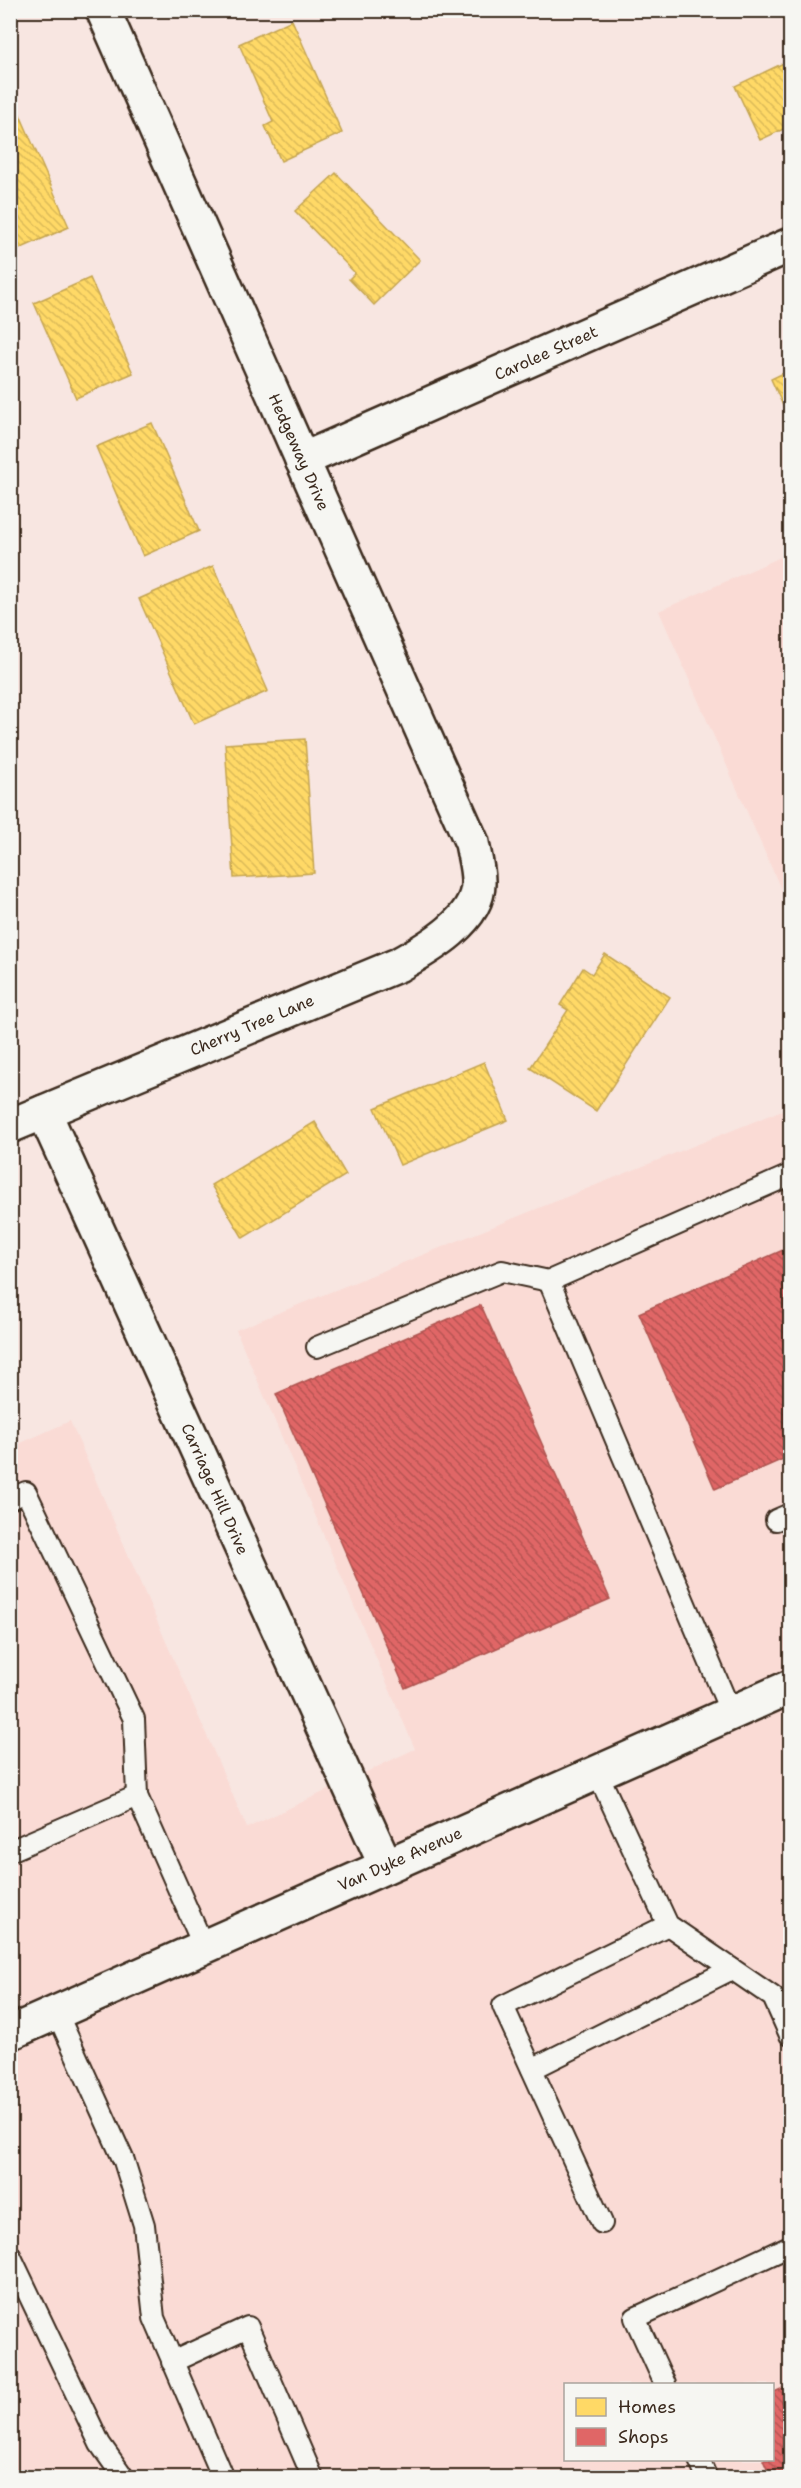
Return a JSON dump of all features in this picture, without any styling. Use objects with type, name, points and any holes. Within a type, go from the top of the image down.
[{"type":"street","name":"Hedgeway Drive","points":[[103,10],[472,843],[478,881],[476,898]]},
{"type":"street","name":"Carolee Street","points":[[302,460],[790,245]]},
{"type":"street","name":"Cherry Tree Lane","points":[[10,1126],[398,965],[434,945],[462,918],[476,898]]},
{"type":"street","name":"Carriage Hill Drive","points":[[44,1112],[386,1866]]},
{"type":"street","name":"Van Dyke Avenue","points":[[10,2033],[790,1686]]},
{"type":"lane","points":[[317,1347],[502,1271],[549,1281],[790,1175]]},
{"type":"lane","points":[[549,1281],[731,1713]]},
{"type":"lane","points":[[10,1498],[26,1492],[135,1719],[137,1796],[204,1947]]},
{"type":"lane","points":[[597,1772],[668,1925],[773,1997],[790,2035]]},
{"type":"lane","points":[[10,1851],[137,1796]]},
{"type":"lane","points":[[602,2223],[503,2006],[668,1925]]},
{"type":"lane","points":[[532,2069],[732,1968]]},
{"type":"lane","points":[[57,2013],[124,2161],[144,2225],[154,2318],[224,2478]]},
{"type":"lane","points":[[664,2383],[635,2318],[790,2246]]},
{"type":"lane","points":[[10,2255],[100,2444],[124,2478]]},
{"type":"lane","points":[[172,2362],[248,2327],[313,2478]]},
{"type":"lane","points":[[699,2461],[707,2478]]},
{"type":"shaded area","points":[[790,553],[790,910],[659,611]]},
{"type":"shaded area","points":[[790,1107],[790,2477],[11,2477],[10,1448],[70,1421],[247,1828],[415,1749],[236,1330]]},
{"type":"building: Homes","points":[[292,20],[342,133],[281,161],[265,126],[273,122],[239,44]]},
{"type":"building: Homes","points":[[790,60],[790,126],[760,140],[735,86]]},
{"type":"building: Homes","points":[[14,101],[69,227],[10,253],[10,103]]},
{"type":"building: Homes","points":[[336,173],[420,260],[374,305],[349,279],[355,273],[295,211]]},
{"type":"building: Homes","points":[[90,278],[133,373],[76,398],[34,303]]},
{"type":"building: Homes","points":[[790,370],[790,421],[771,379]]},
{"type":"building: Homes","points":[[152,423],[199,531],[143,556],[96,447]]},
{"type":"building: Homes","points":[[213,566],[268,691],[194,724],[139,599]]},
{"type":"building: Homes","points":[[305,739],[314,873],[234,878],[225,744]]},
{"type":"building: Homes","points":[[605,954],[670,997],[596,1111],[530,1068],[568,1010],[560,1005],[583,968],[592,974]]},
{"type":"building: Homes","points":[[484,1062],[508,1120],[400,1165],[375,1108]]},
{"type":"building: Homes","points":[[315,1122],[346,1175],[243,1238],[211,1185]]},
{"type":"building: Shops","points":[[790,1247],[790,1456],[715,1489],[639,1313]]},
{"type":"building: Shops","points":[[481,1305],[610,1599],[405,1688],[276,1394]]},
{"type":"building: Shops","points":[[790,2385],[790,2478],[771,2478],[763,2461],[774,2461],[774,2392]]}]
